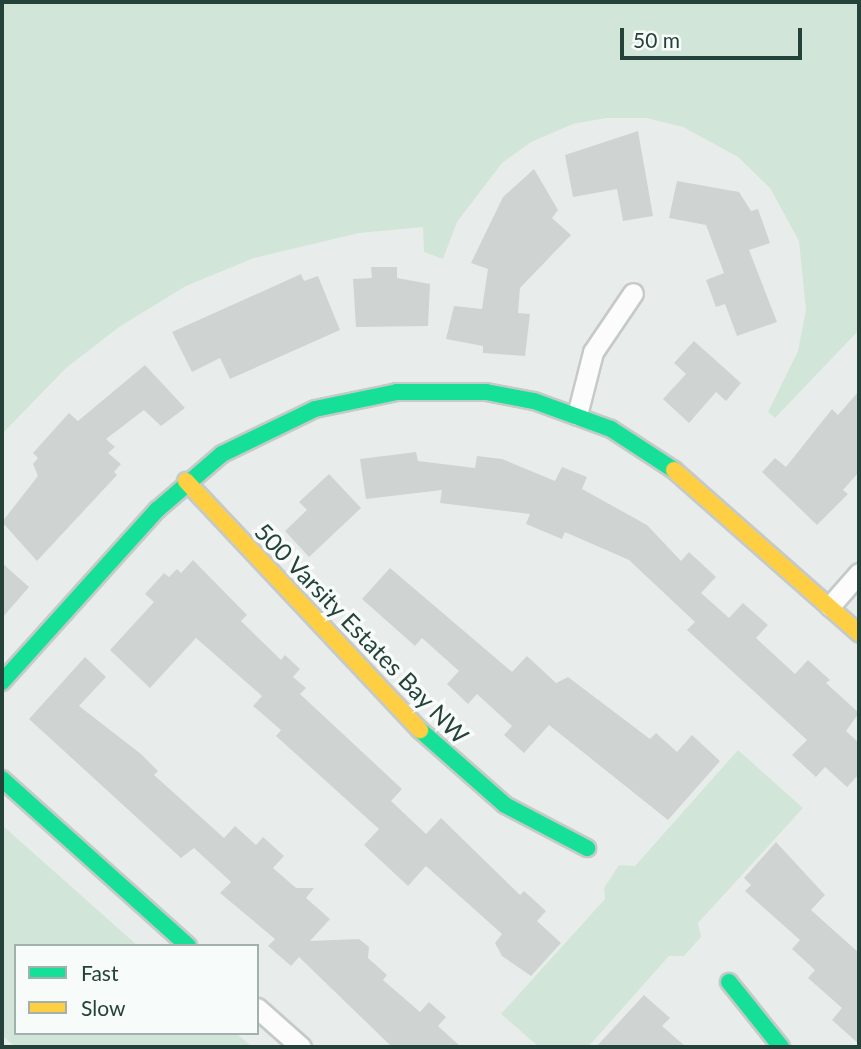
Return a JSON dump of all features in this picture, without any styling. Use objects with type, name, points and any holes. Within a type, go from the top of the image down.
[{"type":"street","points":[[577,415],[593,352],[633,293]]},
{"type":"street","points":[[2,681],[186,481],[222,454],[275,425],[336,402],[397,392],[486,392],[577,415],[611,429],[684,476],[859,633]]},
{"type":"street","name":"500 Varsity Estates Bay NW","points":[[186,481],[410,721],[505,805],[587,848]]},
{"type":"street","points":[[830,606],[859,573]]},
{"type":"street","points":[[2,779],[186,944]]},
{"type":"street","points":[[729,982],[780,1047]]},
{"type":"street","points":[[259,1010],[301,1047]]},
{"type":"green space","points":[[2,2],[859,2],[859,330],[775,418],[768,412],[798,351],[806,310],[799,241],[770,188],[738,157],[683,127],[646,118],[606,118],[573,124],[531,142],[502,163],[457,222],[443,259],[424,252],[423,227],[359,233],[254,258],[186,286],[119,327],[66,368],[2,434]]},
{"type":"green space","points":[[738,750],[803,808],[698,923],[701,937],[684,956],[669,956],[588,1047],[539,1047],[501,1014],[605,899],[604,888],[619,865],[635,866]]},
{"type":"green space","points":[[2,825],[136,944],[14,944],[14,1035],[238,1035],[252,1047],[15,1047],[2,1035]]},
{"type":"building","points":[[638,131],[653,216],[623,221],[617,189],[573,197],[565,155]]},
{"type":"building","points":[[534,169],[558,210],[552,218],[571,235],[520,288],[518,313],[530,314],[525,356],[483,353],[483,346],[446,339],[454,306],[482,309],[488,269],[471,263],[503,197]]},
{"type":"building","points":[[677,181],[739,192],[751,211],[758,209],[770,243],[749,250],[777,322],[737,336],[725,304],[716,307],[706,280],[724,273],[706,225],[669,218]]},
{"type":"building","points":[[371,267],[397,267],[397,278],[430,284],[428,326],[356,327],[353,279],[372,278]]},
{"type":"building","points":[[301,274],[304,281],[318,276],[340,330],[230,379],[220,358],[192,372],[172,332]]},
{"type":"building","points":[[694,341],[741,383],[726,401],[716,392],[689,423],[663,399],[686,374],[674,363]]},
{"type":"building","points":[[145,365],[185,408],[161,426],[144,410],[106,439],[115,447],[108,453],[121,464],[114,472],[117,475],[37,561],[2,522],[38,476],[33,464],[38,458],[33,453],[69,413],[78,421]]},
{"type":"building","points":[[859,391],[859,472],[843,490],[848,494],[817,525],[762,472],[775,458],[786,467],[832,409],[838,415]]},
{"type":"building","points":[[416,452],[418,461],[475,468],[477,456],[502,459],[555,481],[562,467],[587,477],[582,489],[647,525],[681,561],[689,552],[716,577],[701,593],[729,618],[743,603],[768,625],[756,638],[795,674],[808,660],[830,680],[826,683],[859,713],[846,731],[859,743],[859,774],[847,787],[825,767],[816,777],[792,755],[807,740],[687,630],[695,622],[629,560],[565,532],[562,539],[526,524],[530,514],[440,503],[442,490],[366,499],[360,459]]},
{"type":"building","points":[[329,474],[361,508],[309,557],[285,531],[307,510],[299,502]]},
{"type":"building","points":[[193,560],[247,615],[241,621],[281,660],[285,655],[300,669],[293,677],[306,688],[300,694],[402,789],[391,801],[426,834],[441,818],[520,895],[524,891],[546,911],[537,921],[561,943],[531,976],[502,956],[495,943],[502,934],[426,866],[408,886],[364,845],[379,829],[276,736],[281,730],[253,706],[262,696],[196,638],[150,688],[110,650],[154,602],[145,594],[164,573],[169,577],[177,569],[181,573]]},
{"type":"building","points":[[2,563],[29,587],[2,618]]},
{"type":"building","points":[[390,568],[512,672],[527,656],[556,683],[568,677],[650,739],[656,733],[677,752],[692,735],[720,761],[668,820],[549,725],[524,753],[504,735],[512,726],[477,694],[468,704],[447,684],[459,671],[422,638],[415,646],[362,599]]},
{"type":"building","points":[[85,657],[106,677],[79,706],[141,754],[158,771],[154,775],[224,838],[235,826],[256,845],[263,837],[284,856],[273,868],[296,888],[314,888],[306,898],[330,919],[310,941],[359,939],[369,947],[368,958],[387,975],[383,980],[420,1012],[429,1002],[446,1017],[438,1026],[461,1047],[392,1047],[299,957],[291,966],[268,946],[275,939],[220,893],[231,882],[194,848],[181,858],[29,719]]},
{"type":"building","points":[[776,842],[825,895],[811,910],[859,953],[859,1044],[832,1020],[842,1008],[808,978],[815,970],[792,949],[800,940],[745,891],[751,885],[744,878]]},
{"type":"building","points":[[644,995],[670,1018],[662,1026],[686,1047],[596,1047]]},
{"type":"traffic: fast","points":[[2,682],[157,510],[222,454],[315,409],[397,392],[486,392],[534,401],[611,429],[674,470]]},
{"type":"traffic: fast","points":[[420,730],[505,805],[587,848]]},
{"type":"traffic: fast","points":[[2,779],[186,944]]},
{"type":"traffic: fast","points":[[729,982],[781,1047]]},
{"type":"traffic: slow","points":[[674,470],[859,633]]},
{"type":"traffic: slow","points":[[186,481],[420,730]]}]
